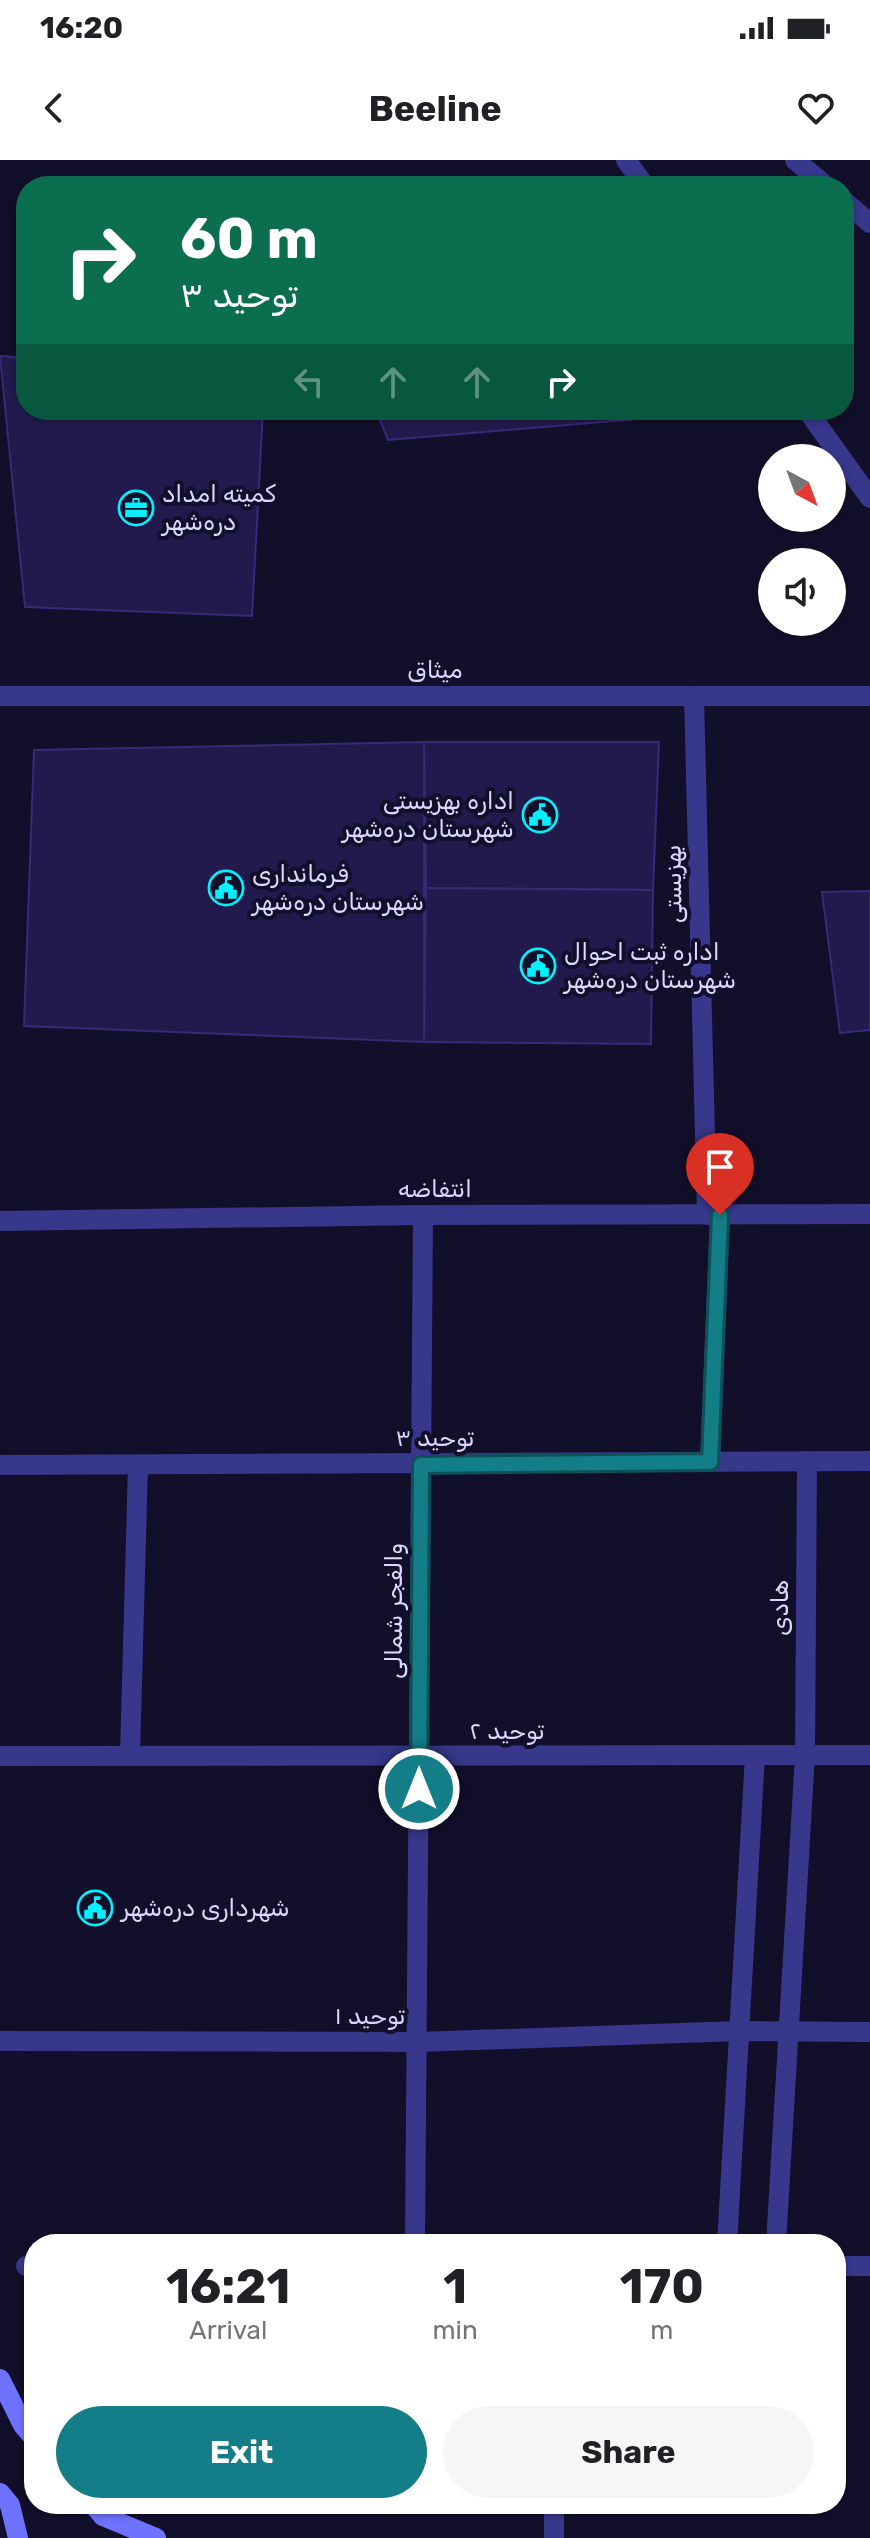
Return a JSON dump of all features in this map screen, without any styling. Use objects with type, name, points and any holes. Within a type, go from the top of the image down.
[{"type":"main road","points":[[0,2379],[24,2426]]},
{"type":"main road","points":[[0,2493],[10,2505],[18,2538]]},
{"type":"main road","points":[[101,2514],[156,2538]]},
{"type":"street","points":[[795,160],[814,176]]},
{"type":"street","points":[[854,209],[870,223]]},
{"type":"street","points":[[814,420],[870,498]]},
{"type":"street","name":"میثاق","points":[[0,696],[870,696]]},
{"type":"street","name":"بهزیستی","points":[[694,696],[714,1215],[710,1462]]},
{"type":"street","name":"انتفاضه","points":[[0,1221],[423,1215],[870,1214]]},
{"type":"street","name":"والفجر شمالی","points":[[415,2234],[423,1215]]},
{"type":"street","name":"هادی","points":[[777,2234],[805,1755],[807,1461]]},
{"type":"street","name":"توحید ۳","points":[[0,1465],[870,1461]]},
{"type":"street","points":[[130,1755],[138,1465]]},
{"type":"street","points":[[728,2234],[755,1755]]},
{"type":"street","name":"توحید ۲","points":[[0,1756],[419,1758],[870,1755]]},
{"type":"street","points":[[739,2031],[870,2032]]},
{"type":"street","name":"توحید ۱","points":[[0,2041],[417,2042],[739,2031]]},
{"type":"street","points":[[846,2266],[870,2266]]},
{"type":"street","points":[[554,2514],[554,2538]]},
{"type":"building","name":"کمیته امداد دره‌شهر","points":[[0,356],[16,357],[16,420],[262,420],[252,616],[25,607]]},
{"type":"building","points":[[380,420],[626,420],[388,440]]},
{"type":"building","name":"فرمانداری شهرستان دره‌شهر","points":[[424,742],[424,1042],[24,1026],[34,750]]},
{"type":"building","name":"اداره بهزیستی شهرستان دره‌شهر","points":[[424,742],[659,742],[653,890],[426,888]]},
{"type":"building","name":"اداره ثبت احوال شهرستان دره‌شهر","points":[[426,888],[653,890],[651,1044],[424,1042]]},
{"type":"building","points":[[870,891],[870,1030],[840,1033],[822,892]]},
{"type":"place","name":"کمیته امداد دره‌شهر","points":[[136,508]]},
{"type":"place","name":"اداره بهزیستی شهرستان دره‌شهر","points":[[540,815]]},
{"type":"place","name":"فرمانداری شهرستان دره‌شهر","points":[[226,888]]},
{"type":"place","name":"اداره ثبت احوال شهرستان دره‌شهر","points":[[538,966]]},
{"type":"place","name":"شهرداری دره‌شهر","points":[[95,1908]]},
{"type":"route","points":[[419,1789],[421,1465],[710,1462],[720,1215]]}]
